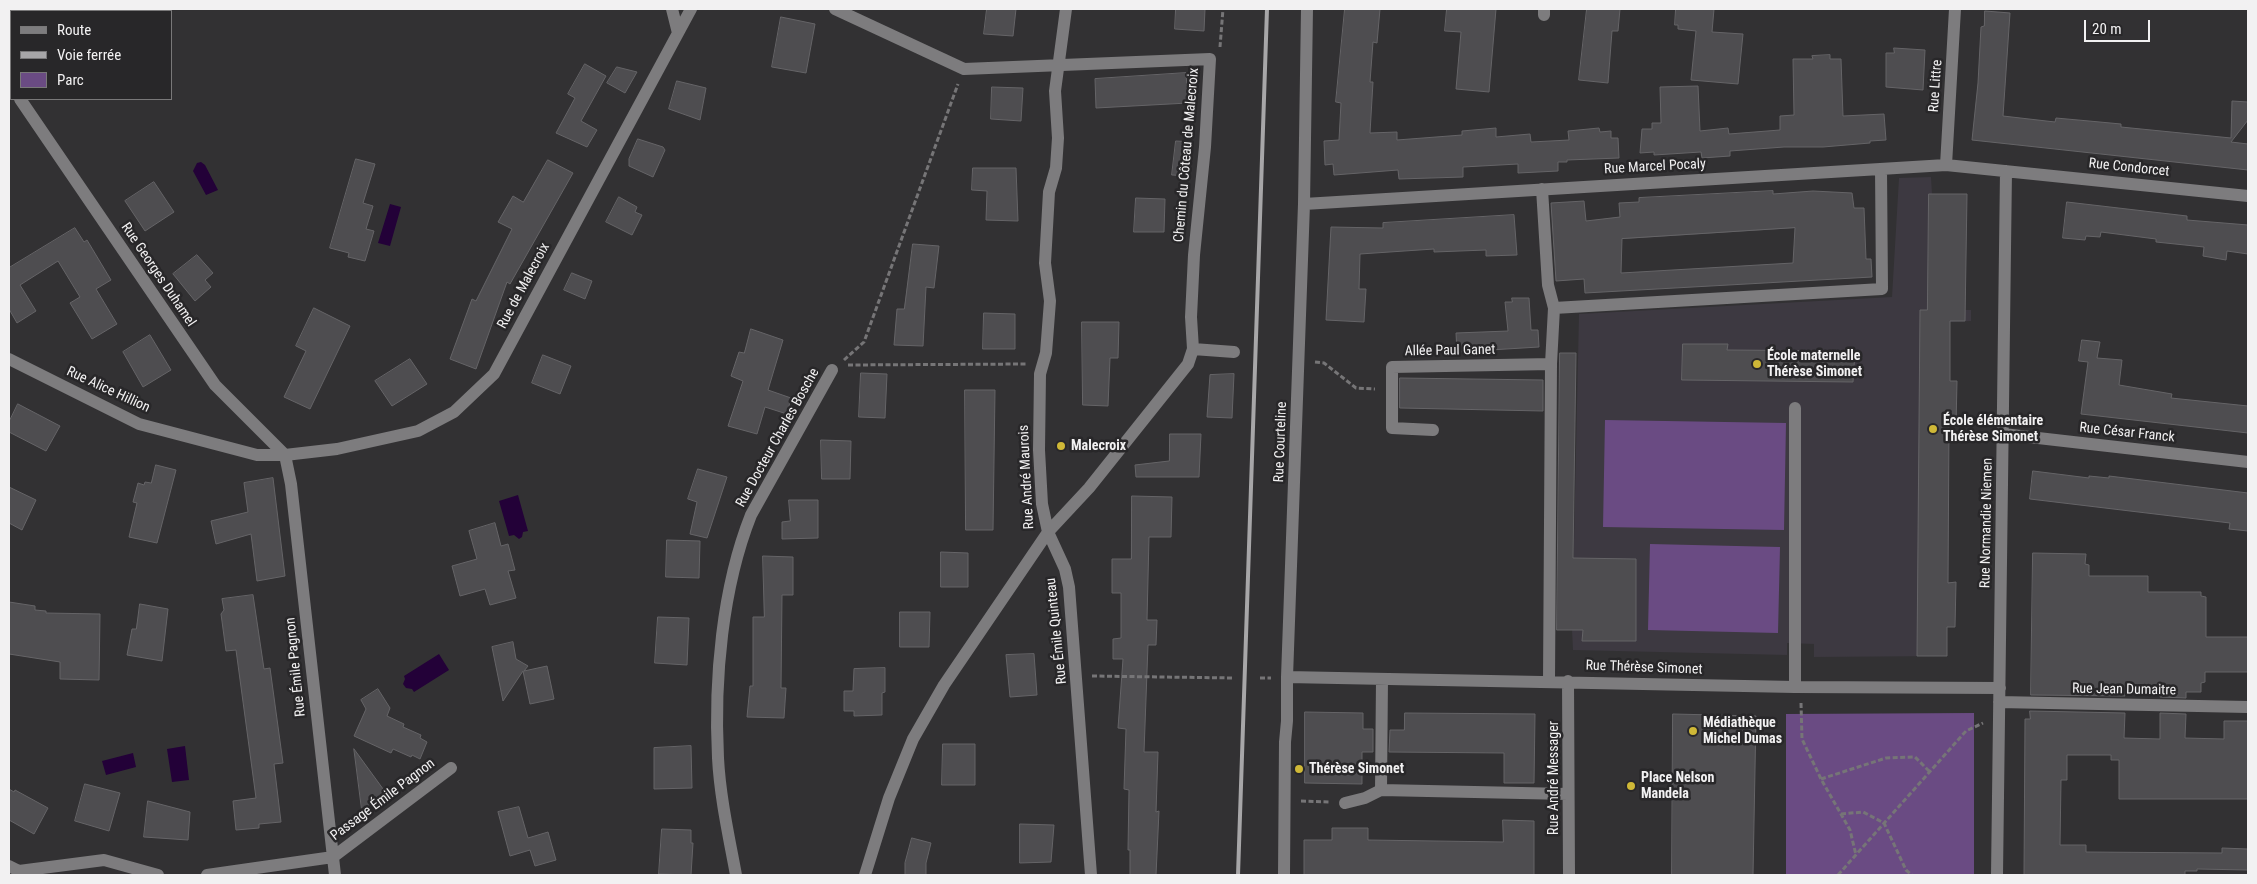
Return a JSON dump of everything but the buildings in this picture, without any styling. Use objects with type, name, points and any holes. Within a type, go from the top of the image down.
[{"type":"street","points":[[672,9],[678,33]]},
{"type":"street","name":"Rue de Malecroix","points":[[285,455],[337,449],[418,432],[454,412],[494,374],[691,9]]},
{"type":"street","points":[[835,9],[964,69]]},
{"type":"street","name":"Rue André Maurois","points":[[865,875],[889,798],[914,739],[944,685],[1048,532],[1042,504],[1039,450],[1040,374],[1046,353],[1050,301],[1045,263],[1049,192],[1056,168],[1058,138],[1055,91],[1066,9]]},
{"type":"street","name":"Rue Courteline","points":[[1284,875],[1283,800],[1304,204],[1307,9]]},
{"type":"street","name":"Rue Littre","points":[[1946,165],[1955,9]]},
{"type":"street","name":"Chemin du Côteau de Malecroix","points":[[964,69],[1210,59],[1205,147],[1194,255],[1193,349]]},
{"type":"street","name":"Rue Georges Duhamel","points":[[21,100],[215,385],[285,455]]},
{"type":"street","name":"Rue Marcel Pocaly","points":[[1304,204],[1946,165],[2006,171]]},
{"type":"street","points":[[1554,308],[1882,288],[1880,169]]},
{"type":"street","name":"Rue Condorcet","points":[[2006,171],[2248,196]]},
{"type":"street","name":"Rue Normandie Niemen","points":[[1997,875],[2006,171]]},
{"type":"street","points":[[1542,189],[1548,285],[1554,308],[1551,364],[1549,681]]},
{"type":"street","points":[[1048,532],[1089,488],[1170,388],[1188,364],[1193,349],[1234,352]]},
{"type":"street","name":"Rue Alice Hillion","points":[[9,359],[139,424],[257,455],[285,455]]},
{"type":"street","name":"Allée Paul Ganet","points":[[1433,430],[1392,428],[1392,367],[1551,364]]},
{"type":"street","name":"Rue Docteur Charles Bosche","points":[[736,875],[722,789],[718,750],[719,670],[732,575],[741,540],[751,514],[832,370]]},
{"type":"street","points":[[1794,408],[1798,687]]},
{"type":"street","name":"Rue César Franck","points":[[2003,434],[2248,462]]},
{"type":"street","name":"Rue Émile Pagnon","points":[[285,455],[291,484],[335,875]]},
{"type":"street","name":"Rue Émile Quinteau","points":[[1048,532],[1065,569],[1069,587],[1091,875]]},
{"type":"street","name":"Rue Thérèse Simonet","points":[[1287,677],[1798,687],[2000,688]]},
{"type":"street","points":[[1381,790],[1382,679]]},
{"type":"street","name":"Rue André Messager","points":[[1568,681],[1569,875]]},
{"type":"street","name":"Rue Jean Dumaitre","points":[[2000,702],[2248,707]]},
{"type":"street","name":"Passage Émile Pagnon","points":[[333,856],[451,768]]},
{"type":"street","points":[[1345,803],[1365,798],[1381,790],[1568,794]]},
{"type":"street","points":[[207,875],[333,856]]},
{"type":"street","points":[[16,871],[104,860],[158,875]]},
{"type":"path","points":[[1210,59],[1222,44],[1224,9]]},
{"type":"path","points":[[832,370],[864,342],[964,69]]},
{"type":"path","points":[[843,360],[850,366],[1042,363]]},
{"type":"path","points":[[1299,360],[1324,363],[1356,388],[1391,389]]},
{"type":"path","points":[[1077,677],[1234,678]]},
{"type":"path","points":[[1798,687],[1802,739],[1820,779],[1850,830],[1856,855]]},
{"type":"path","points":[[1838,875],[1966,731],[1981,723],[1999,726]]},
{"type":"path","points":[[1820,779],[1886,758],[1915,757],[1930,772]]},
{"type":"path","points":[[1283,800],[1345,803]]},
{"type":"path","points":[[1841,814],[1863,812],[1884,823],[1906,870],[1912,875]]},
{"type":"shaded area","points":[[201,162],[205,165],[218,190],[206,195],[193,171],[197,163]]},
{"type":"shaded area","points":[[1931,177],[1932,194],[1967,194],[1965,310],[1971,310],[1971,321],[1950,322],[1950,381],[1957,381],[1956,426],[1949,426],[1948,582],[1956,582],[1955,627],[1947,627],[1947,656],[1814,657],[1814,644],[1787,643],[1787,655],[1573,650],[1579,314],[1892,297],[1899,178]]},
{"type":"shaded area","points":[[390,204],[401,207],[390,246],[378,243]]},
{"type":"shaded area","points":[[518,495],[528,531],[523,532],[522,537],[519,539],[514,535],[509,536],[499,501]]},
{"type":"shaded area","points":[[439,654],[449,670],[414,692],[412,689],[406,688],[403,684],[404,676]]},
{"type":"shaded area","points":[[185,746],[189,780],[172,782],[167,749]]},
{"type":"shaded area","points":[[133,753],[136,767],[106,775],[102,761]]},
{"type":"green space","points":[[1605,420],[1786,423],[1784,530],[1603,527]]},
{"type":"green space","points":[[1650,544],[1780,547],[1778,633],[1648,630]]},
{"type":"green space","points":[[1974,713],[1974,875],[1786,875],[1786,714]]},
{"type":"railway","points":[[1238,875],[1267,9]]},
{"type":"place","name":"École maternelle Thérèse Simonet","points":[[1757,364]]},
{"type":"place","name":"École élémentaire Thérèse Simonet","points":[[1933,429]]},
{"type":"place","name":"Malecroix","points":[[1061,446]]},
{"type":"place","name":"Médiathèque Michel Dumas","points":[[1693,731]]},
{"type":"place","name":"Thérèse Simonet","points":[[1299,769]]},
{"type":"place","name":"Place Nelson Mandela","points":[[1631,786]]}]
